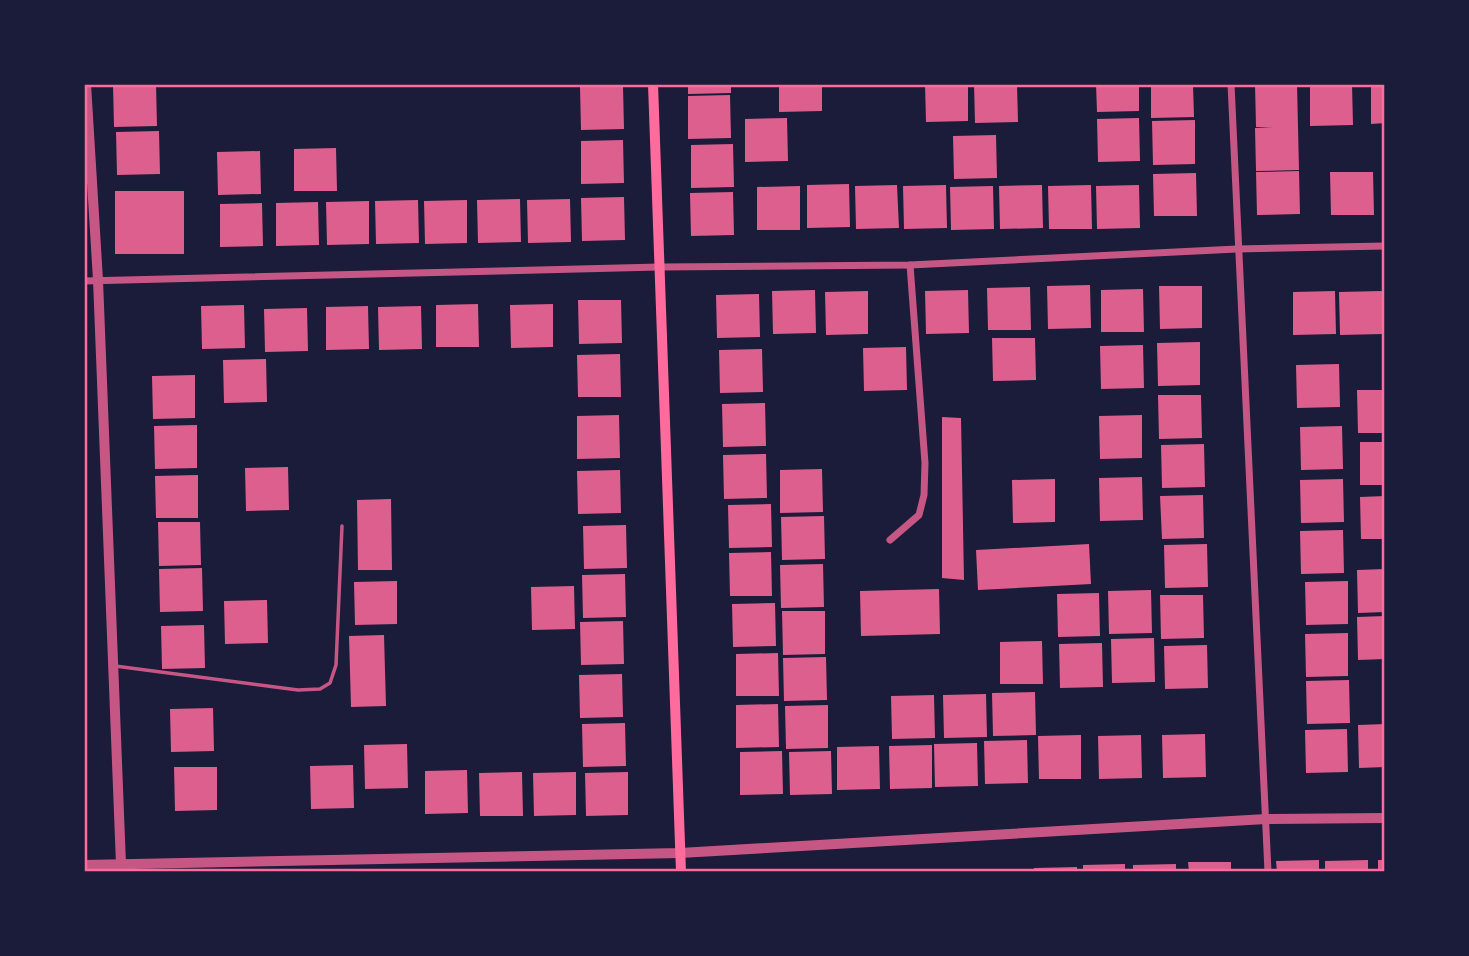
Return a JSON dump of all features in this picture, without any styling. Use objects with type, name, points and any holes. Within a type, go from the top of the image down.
[{"type":"main road","points":[[653,84],[681,872]]},
{"type":"street","points":[[86,84],[98,280],[121,868]]},
{"type":"street","points":[[1231,84],[1268,872]]},
{"type":"street","points":[[84,281],[659,267],[910,265],[1237,249],[1385,246]]},
{"type":"street","points":[[890,540],[919,515],[924,495],[925,463],[910,265]]},
{"type":"street","points":[[84,865],[121,868],[680,853],[1266,819],[1385,818]]},
{"type":"lane","points":[[113,666],[298,690],[320,689],[330,683],[336,665],[342,526]]},
{"type":"building","points":[[113,84],[156,84],[157,126],[114,127]]},
{"type":"building","points":[[688,84],[731,84],[731,93],[688,94]]},
{"type":"building","points":[[779,84],[822,84],[822,111],[779,112]]},
{"type":"building","points":[[925,84],[968,84],[968,121],[926,122]]},
{"type":"building","points":[[974,84],[1017,84],[1018,122],[975,123]]},
{"type":"building","points":[[1096,84],[1139,84],[1139,111],[1097,112]]},
{"type":"building","points":[[1151,84],[1193,84],[1194,117],[1151,118]]},
{"type":"building","points":[[1255,84],[1297,84],[1299,170],[1256,171],[1255,128],[1273,127],[1256,127]]},
{"type":"building","points":[[1310,84],[1352,84],[1353,125],[1310,126]]},
{"type":"building","points":[[1371,84],[1385,84],[1385,123],[1371,124]]},
{"type":"building","points":[[623,86],[624,129],[581,130],[580,87]]},
{"type":"building","points":[[730,95],[731,138],[688,139],[688,96]]},
{"type":"building","points":[[787,118],[788,161],[745,162],[745,119]]},
{"type":"building","points":[[1139,118],[1140,161],[1098,162],[1097,119]]},
{"type":"building","points":[[1195,120],[1195,164],[1153,165],[1152,121]]},
{"type":"building","points":[[159,131],[160,174],[117,175],[116,132]]},
{"type":"building","points":[[996,135],[997,178],[954,179],[953,136]]},
{"type":"building","points":[[623,140],[624,183],[581,184],[581,141]]},
{"type":"building","points":[[733,144],[734,187],[691,188],[691,145]]},
{"type":"building","points":[[336,148],[337,191],[294,191],[294,149]]},
{"type":"building","points":[[260,151],[261,194],[218,195],[217,152]]},
{"type":"building","points":[[1299,171],[1300,214],[1257,215],[1256,172]]},
{"type":"building","points":[[1330,172],[1373,172],[1374,215],[1331,215]]},
{"type":"building","points":[[1196,173],[1197,216],[1154,216],[1153,174]]},
{"type":"building","points":[[849,184],[850,227],[807,228],[807,185]]},
{"type":"building","points":[[897,185],[899,228],[856,229],[855,186]]},
{"type":"building","points":[[946,185],[947,228],[904,229],[903,186]]},
{"type":"building","points":[[1042,185],[1043,228],[1000,229],[999,186]]},
{"type":"building","points":[[1091,185],[1092,229],[1049,229],[1048,186]]},
{"type":"building","points":[[1139,185],[1140,228],[1097,229],[1096,186]]},
{"type":"building","points":[[800,186],[800,230],[757,230],[757,187]]},
{"type":"building","points":[[993,186],[994,229],[951,230],[950,187]]},
{"type":"building","points":[[115,191],[184,191],[184,254],[115,254]]},
{"type":"building","points":[[733,192],[734,235],[691,236],[690,193]]},
{"type":"building","points":[[624,197],[625,240],[582,241],[581,198]]},
{"type":"building","points":[[520,199],[521,242],[478,243],[477,200]]},
{"type":"building","points":[[570,199],[571,242],[528,243],[527,200]]},
{"type":"building","points":[[418,200],[419,243],[376,244],[375,201]]},
{"type":"building","points":[[467,200],[467,243],[425,244],[424,201]]},
{"type":"building","points":[[369,201],[369,244],[327,245],[326,202]]},
{"type":"building","points":[[318,202],[319,245],[276,246],[276,203]]},
{"type":"building","points":[[262,203],[263,246],[220,247],[220,204]]},
{"type":"building","points":[[1090,285],[1091,328],[1048,329],[1047,286]]},
{"type":"building","points":[[1159,286],[1202,286],[1202,328],[1160,329]]},
{"type":"building","points":[[1030,287],[1031,330],[988,330],[987,288]]},
{"type":"building","points":[[1143,289],[1144,332],[1101,332],[1101,290]]},
{"type":"building","points":[[815,290],[816,333],[773,334],[772,291]]},
{"type":"building","points":[[968,290],[969,333],[926,334],[925,291]]},
{"type":"building","points":[[868,291],[868,334],[826,335],[825,292]]},
{"type":"building","points":[[1335,291],[1336,334],[1293,335],[1293,292]]},
{"type":"building","points":[[1382,291],[1383,334],[1340,335],[1339,292]]},
{"type":"building","points":[[759,294],[760,337],[717,338],[716,295]]},
{"type":"building","points":[[578,300],[621,300],[622,343],[579,344]]},
{"type":"building","points":[[478,304],[479,347],[436,347],[436,305]]},
{"type":"building","points":[[553,304],[553,347],[511,348],[510,305]]},
{"type":"building","points":[[244,305],[245,348],[202,349],[201,306]]},
{"type":"building","points":[[368,306],[369,349],[326,350],[326,307]]},
{"type":"building","points":[[421,306],[422,349],[379,350],[378,307]]},
{"type":"building","points":[[307,308],[308,351],[265,352],[264,309]]},
{"type":"building","points":[[992,338],[1035,338],[1036,380],[993,381]]},
{"type":"building","points":[[1200,342],[1200,385],[1158,386],[1157,343]]},
{"type":"building","points":[[1143,345],[1144,388],[1101,389],[1100,346]]},
{"type":"building","points":[[906,347],[907,390],[864,391],[863,348]]},
{"type":"building","points":[[762,349],[763,392],[720,393],[719,350]]},
{"type":"building","points":[[620,354],[621,397],[578,397],[577,355]]},
{"type":"building","points":[[266,359],[267,402],[224,403],[223,360]]},
{"type":"building","points":[[1339,364],[1340,407],[1297,408],[1296,365]]},
{"type":"building","points":[[195,375],[195,418],[153,419],[152,376]]},
{"type":"building","points":[[1357,390],[1385,390],[1385,433],[1358,433]]},
{"type":"building","points":[[1158,395],[1201,395],[1202,438],[1159,439]]},
{"type":"building","points":[[765,403],[766,446],[723,447],[722,404]]},
{"type":"building","points":[[619,415],[620,458],[577,459],[577,416]]},
{"type":"building","points":[[1142,415],[1142,458],[1100,459],[1099,416]]},
{"type":"building","points":[[942,417],[961,418],[964,580],[942,578]]},
{"type":"building","points":[[197,425],[197,468],[155,469],[154,426]]},
{"type":"building","points":[[1342,426],[1343,469],[1301,470],[1300,427]]},
{"type":"building","points":[[1360,442],[1385,442],[1385,485],[1360,485]]},
{"type":"building","points":[[1204,444],[1205,487],[1162,488],[1161,445]]},
{"type":"building","points":[[766,454],[767,498],[724,499],[723,455]]},
{"type":"building","points":[[288,467],[289,510],[246,511],[245,468]]},
{"type":"building","points":[[822,469],[823,512],[780,513],[780,470]]},
{"type":"building","points":[[620,470],[621,513],[578,514],[577,471]]},
{"type":"building","points":[[198,475],[198,518],[156,518],[155,476]]},
{"type":"building","points":[[1142,477],[1143,520],[1100,521],[1099,478]]},
{"type":"building","points":[[1055,479],[1055,522],[1013,523],[1012,480]]},
{"type":"building","points":[[1343,479],[1344,522],[1301,523],[1300,480]]},
{"type":"building","points":[[1203,495],[1204,538],[1162,539],[1160,496]]},
{"type":"building","points":[[1385,496],[1385,539],[1361,539],[1360,497]]},
{"type":"building","points":[[391,499],[392,570],[358,570],[357,500]]},
{"type":"building","points":[[771,504],[772,547],[729,548],[728,505]]},
{"type":"building","points":[[824,516],[825,559],[782,560],[781,517]]},
{"type":"building","points":[[158,522],[200,522],[201,565],[159,566]]},
{"type":"building","points":[[626,525],[627,568],[584,569],[583,526]]},
{"type":"building","points":[[1343,530],[1344,573],[1301,574],[1300,531]]},
{"type":"building","points":[[1089,544],[1091,584],[978,590],[976,550]]},
{"type":"building","points":[[1207,544],[1208,587],[1165,588],[1164,545]]},
{"type":"building","points":[[771,552],[772,596],[730,596],[729,553]]},
{"type":"building","points":[[823,564],[824,607],[781,608],[780,565]]},
{"type":"building","points":[[202,568],[203,611],[160,612],[159,569]]},
{"type":"building","points":[[1385,569],[1385,612],[1358,613],[1357,570]]},
{"type":"building","points":[[625,574],[626,617],[583,618],[582,575]]},
{"type":"building","points":[[397,581],[397,624],[355,625],[354,582]]},
{"type":"building","points":[[1348,581],[1348,624],[1306,625],[1305,582]]},
{"type":"building","points":[[574,586],[575,629],[532,630],[531,587]]},
{"type":"building","points":[[939,589],[940,634],[861,636],[860,591]]},
{"type":"building","points":[[1151,590],[1152,633],[1109,634],[1108,591]]},
{"type":"building","points":[[1099,593],[1100,636],[1058,637],[1057,594]]},
{"type":"building","points":[[1160,595],[1203,595],[1204,638],[1161,639]]},
{"type":"building","points":[[267,600],[268,643],[225,644],[224,601]]},
{"type":"building","points":[[775,603],[776,646],[733,647],[732,604]]},
{"type":"building","points":[[782,611],[825,611],[825,654],[783,655]]},
{"type":"building","points":[[1385,616],[1385,659],[1358,660],[1357,617]]},
{"type":"building","points":[[623,621],[624,664],[581,665],[580,622]]},
{"type":"building","points":[[204,625],[205,668],[162,669],[161,626]]},
{"type":"building","points":[[1348,633],[1348,676],[1306,677],[1305,634]]},
{"type":"building","points":[[384,635],[386,706],[351,707],[349,636]]},
{"type":"building","points":[[1154,638],[1155,682],[1112,683],[1111,639]]},
{"type":"building","points":[[1042,641],[1043,684],[1000,684],[1000,642]]},
{"type":"building","points":[[1102,643],[1103,687],[1060,688],[1059,644]]},
{"type":"building","points":[[1207,645],[1208,688],[1165,689],[1164,646]]},
{"type":"building","points":[[778,653],[779,696],[736,696],[736,654]]},
{"type":"building","points":[[826,657],[827,700],[784,701],[783,658]]},
{"type":"building","points":[[622,674],[623,717],[580,718],[579,675]]},
{"type":"building","points":[[1349,680],[1350,723],[1307,724],[1306,681]]},
{"type":"building","points":[[1035,692],[1036,735],[993,736],[992,693]]},
{"type":"building","points":[[986,694],[987,737],[944,738],[943,695]]},
{"type":"building","points":[[934,695],[935,738],[892,739],[891,696]]},
{"type":"building","points":[[778,704],[779,747],[736,748],[736,705]]},
{"type":"building","points":[[828,705],[828,748],[786,749],[785,706]]},
{"type":"building","points":[[213,708],[214,751],[171,752],[170,709]]},
{"type":"building","points":[[625,723],[626,766],[583,767],[582,724]]},
{"type":"building","points":[[1385,724],[1385,767],[1359,768],[1358,725]]},
{"type":"building","points":[[1347,729],[1348,772],[1306,773],[1305,730]]},
{"type":"building","points":[[1205,734],[1206,777],[1163,778],[1162,735]]},
{"type":"building","points":[[1081,735],[1081,779],[1039,779],[1038,736]]},
{"type":"building","points":[[1141,735],[1142,778],[1099,779],[1098,736]]},
{"type":"building","points":[[1027,740],[1028,783],[985,784],[984,741]]},
{"type":"building","points":[[977,743],[978,786],[935,787],[934,744]]},
{"type":"building","points":[[407,744],[408,788],[365,789],[364,745]]},
{"type":"building","points":[[932,745],[932,788],[890,789],[889,746]]},
{"type":"building","points":[[879,746],[880,789],[837,790],[837,747]]},
{"type":"building","points":[[782,751],[783,794],[740,795],[740,752]]},
{"type":"building","points":[[831,751],[832,794],[790,795],[789,752]]},
{"type":"building","points":[[353,765],[354,808],[311,809],[310,766]]},
{"type":"building","points":[[174,767],[217,767],[217,810],[175,811]]},
{"type":"building","points":[[467,770],[468,813],[425,814],[425,771]]},
{"type":"building","points":[[522,772],[523,816],[480,816],[479,773]]},
{"type":"building","points":[[576,772],[576,815],[534,816],[533,773]]},
{"type":"building","points":[[628,772],[628,815],[586,816],[585,773]]},
{"type":"building","points":[[1319,860],[1319,872],[1277,872],[1276,861]]},
{"type":"building","points":[[1368,860],[1368,872],[1325,872],[1325,861]]},
{"type":"building","points":[[1378,860],[1385,860],[1385,872],[1378,872]]},
{"type":"building","points":[[1188,862],[1231,862],[1231,872],[1189,872]]},
{"type":"building","points":[[1125,864],[1125,872],[1083,872],[1083,865]]},
{"type":"building","points":[[1176,864],[1176,872],[1133,872],[1133,865]]},
{"type":"building","points":[[1077,867],[1077,872],[1034,872],[1034,868]]},
{"type":"building","points":[[986,869],[1029,869],[1029,872],[986,872]]}]
